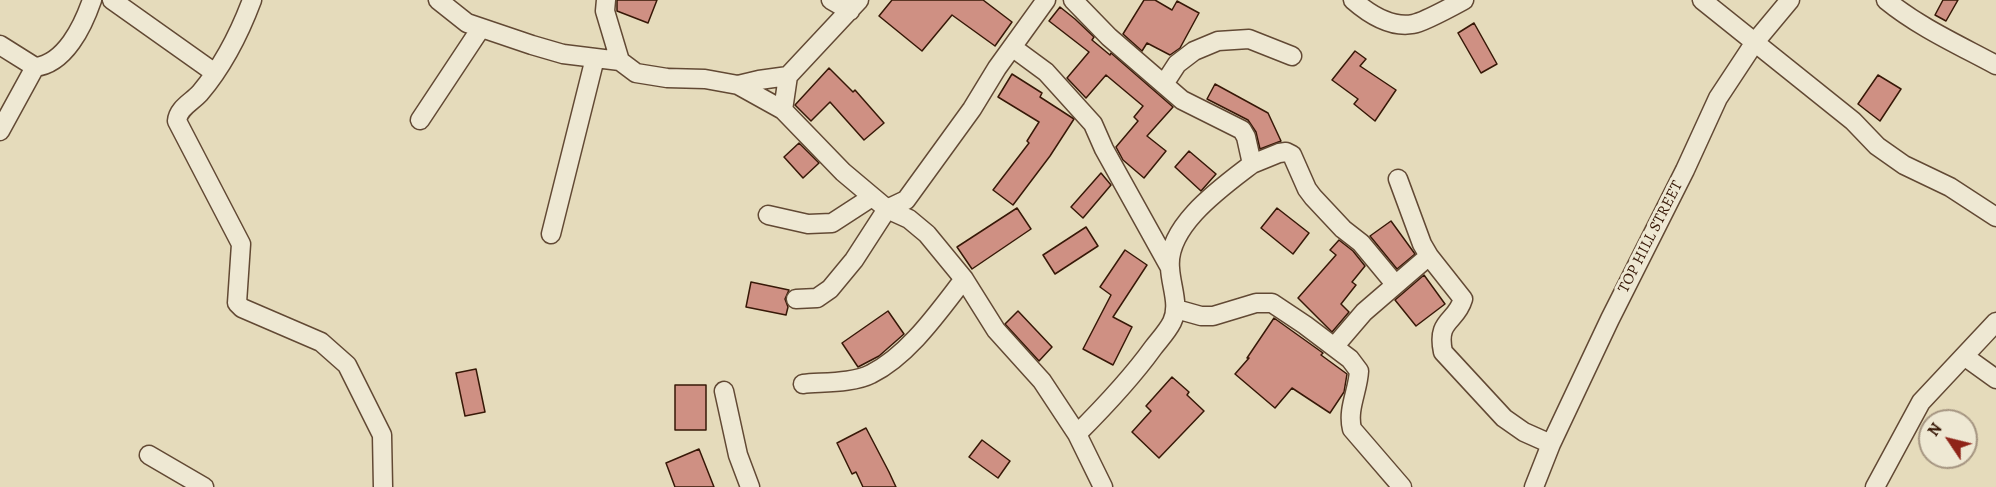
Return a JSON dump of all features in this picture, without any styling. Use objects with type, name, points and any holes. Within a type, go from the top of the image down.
[{"type":"street","points":[[0,45],[35,67],[51,64],[60,56],[82,25],[92,0]]},
{"type":"street","points":[[112,0],[214,73]]},
{"type":"street","points":[[252,0],[214,73],[199,93],[180,112],[177,121],[241,244],[237,303],[242,308],[307,334],[321,342],[347,365],[382,435],[383,487]]},
{"type":"street","points":[[438,0],[457,17],[481,28],[563,54],[620,61],[636,73],[666,78],[705,79],[738,85],[783,110],[843,172],[872,197],[909,219],[927,234],[964,279],[996,330],[1042,381],[1077,434],[1103,487]]},
{"type":"street","points":[[606,0],[605,12],[620,61]]},
{"type":"street","points":[[831,0],[855,5]]},
{"type":"street","points":[[796,299],[817,298],[830,289],[854,260],[887,208],[906,200],[972,110],[1012,47],[1046,0]]},
{"type":"street","points":[[1073,0],[1109,37],[1182,100],[1242,130],[1246,137],[1252,164]]},
{"type":"street","points":[[1353,0],[1364,10],[1387,22],[1413,24],[1464,0]]},
{"type":"street","points":[[1702,0],[1853,121],[1877,146],[1904,165],[1950,187],[1996,217]]},
{"type":"street","name":"TOP HILL STREET","points":[[1534,487],[1551,444],[1718,98],[1755,42],[1790,0]]},
{"type":"street","points":[[1886,0],[1941,36],[1996,65]]},
{"type":"street","points":[[783,110],[788,76],[855,5]]},
{"type":"street","points":[[420,120],[481,28]]},
{"type":"street","points":[[1164,84],[1177,64],[1194,51],[1218,41],[1249,39],[1292,56]]},
{"type":"street","points":[[1012,47],[1046,72],[1093,124],[1104,149],[1169,266]]},
{"type":"street","points":[[551,234],[595,58]]},
{"type":"street","points":[[0,131],[35,67]]},
{"type":"street","points":[[738,85],[788,76]]},
{"type":"street","points":[[1077,434],[1120,390],[1171,324],[1176,309],[1169,266],[1172,247],[1183,226],[1198,210],[1252,164],[1279,153],[1286,152],[1292,155],[1307,189],[1318,204],[1342,229],[1361,243],[1395,284]]},
{"type":"street","points":[[1398,179],[1422,244],[1463,299],[1461,306],[1442,330],[1440,340],[1443,352],[1504,418],[1524,432],[1551,444]]},
{"type":"street","points":[[768,215],[808,224],[832,223],[872,197]]},
{"type":"street","points":[[1334,346],[1364,312],[1429,256]]},
{"type":"street","points":[[803,384],[870,375],[919,336],[964,279]]},
{"type":"street","points":[[1176,309],[1201,316],[1213,316],[1256,303],[1272,303],[1334,346],[1350,359],[1359,371],[1358,387],[1350,420],[1352,429],[1402,487]]},
{"type":"street","points":[[1875,487],[1921,402],[1996,322]]},
{"type":"street","points":[[1964,356],[1996,379]]},
{"type":"street","points":[[724,391],[738,455],[750,487]]},
{"type":"street","points":[[149,455],[204,487]]},
{"type":"building","points":[[617,0],[657,0],[648,23],[617,11]]},
{"type":"building","points":[[892,0],[983,0],[1012,22],[995,46],[952,15],[922,51],[879,16]]},
{"type":"building","points":[[1144,0],[1155,0],[1172,10],[1177,1],[1199,13],[1180,48],[1170,55],[1147,43],[1142,51],[1123,34]]},
{"type":"building","points":[[1943,0],[1958,0],[1946,21],[1935,15]]},
{"type":"building","points":[[1060,7],[1094,37],[1092,40],[1110,55],[1111,53],[1173,107],[1147,136],[1166,151],[1144,178],[1123,160],[1116,147],[1138,121],[1134,117],[1143,106],[1106,75],[1086,98],[1067,78],[1089,52],[1049,21]]},
{"type":"building","points":[[1474,23],[1497,64],[1481,73],[1458,33]]},
{"type":"building","points":[[1355,51],[1366,59],[1360,66],[1396,90],[1375,121],[1354,104],[1358,99],[1332,80]]},
{"type":"building","points":[[829,68],[853,92],[855,90],[884,123],[864,140],[830,102],[811,121],[795,105]]},
{"type":"building","points":[[1012,74],[1042,93],[1040,97],[1074,119],[1050,156],[1013,205],[993,190],[1029,143],[1027,141],[1039,122],[998,97]]},
{"type":"building","points":[[1878,75],[1901,89],[1880,121],[1858,104]]},
{"type":"building","points":[[1215,84],[1268,113],[1281,141],[1260,149],[1256,132],[1248,120],[1207,99]]},
{"type":"building","points":[[799,143],[819,163],[803,178],[784,157]]},
{"type":"building","points":[[1189,151],[1216,174],[1201,191],[1175,167]]},
{"type":"building","points":[[1101,173],[1111,185],[1083,218],[1071,207]]},
{"type":"building","points":[[1017,208],[1031,229],[972,269],[957,247]]},
{"type":"building","points":[[1277,208],[1309,233],[1293,254],[1261,228]]},
{"type":"building","points":[[1391,221],[1415,254],[1397,269],[1370,236]]},
{"type":"building","points":[[1086,227],[1098,246],[1055,274],[1043,255]]},
{"type":"building","points":[[1339,240],[1353,251],[1365,266],[1352,282],[1356,285],[1341,304],[1349,312],[1332,332],[1298,298],[1336,255],[1330,250]]},
{"type":"building","points":[[1125,250],[1147,265],[1113,317],[1132,327],[1113,365],[1083,349],[1111,295],[1100,287]]},
{"type":"building","points":[[1424,275],[1445,304],[1416,326],[1395,300]]},
{"type":"building","points":[[751,282],[789,290],[785,299],[788,307],[786,315],[746,307]]},
{"type":"building","points":[[888,311],[904,334],[879,356],[858,367],[842,343]]},
{"type":"building","points":[[1018,311],[1052,347],[1039,361],[1005,324]]},
{"type":"building","points":[[1274,318],[1323,353],[1321,355],[1347,374],[1344,392],[1330,413],[1292,388],[1275,408],[1235,374],[1249,358],[1247,358]]},
{"type":"building","points":[[476,369],[485,412],[465,416],[456,373]]},
{"type":"building","points":[[1172,377],[1189,392],[1187,395],[1204,411],[1159,458],[1132,432],[1151,411],[1146,406]]},
{"type":"building","points":[[675,385],[706,385],[706,430],[675,430]]},
{"type":"building","points":[[866,428],[896,487],[863,487],[856,472],[852,474],[837,443]]},
{"type":"building","points":[[982,440],[1010,461],[998,478],[969,457]]},
{"type":"building","points":[[699,449],[714,487],[675,487],[666,463]]}]
